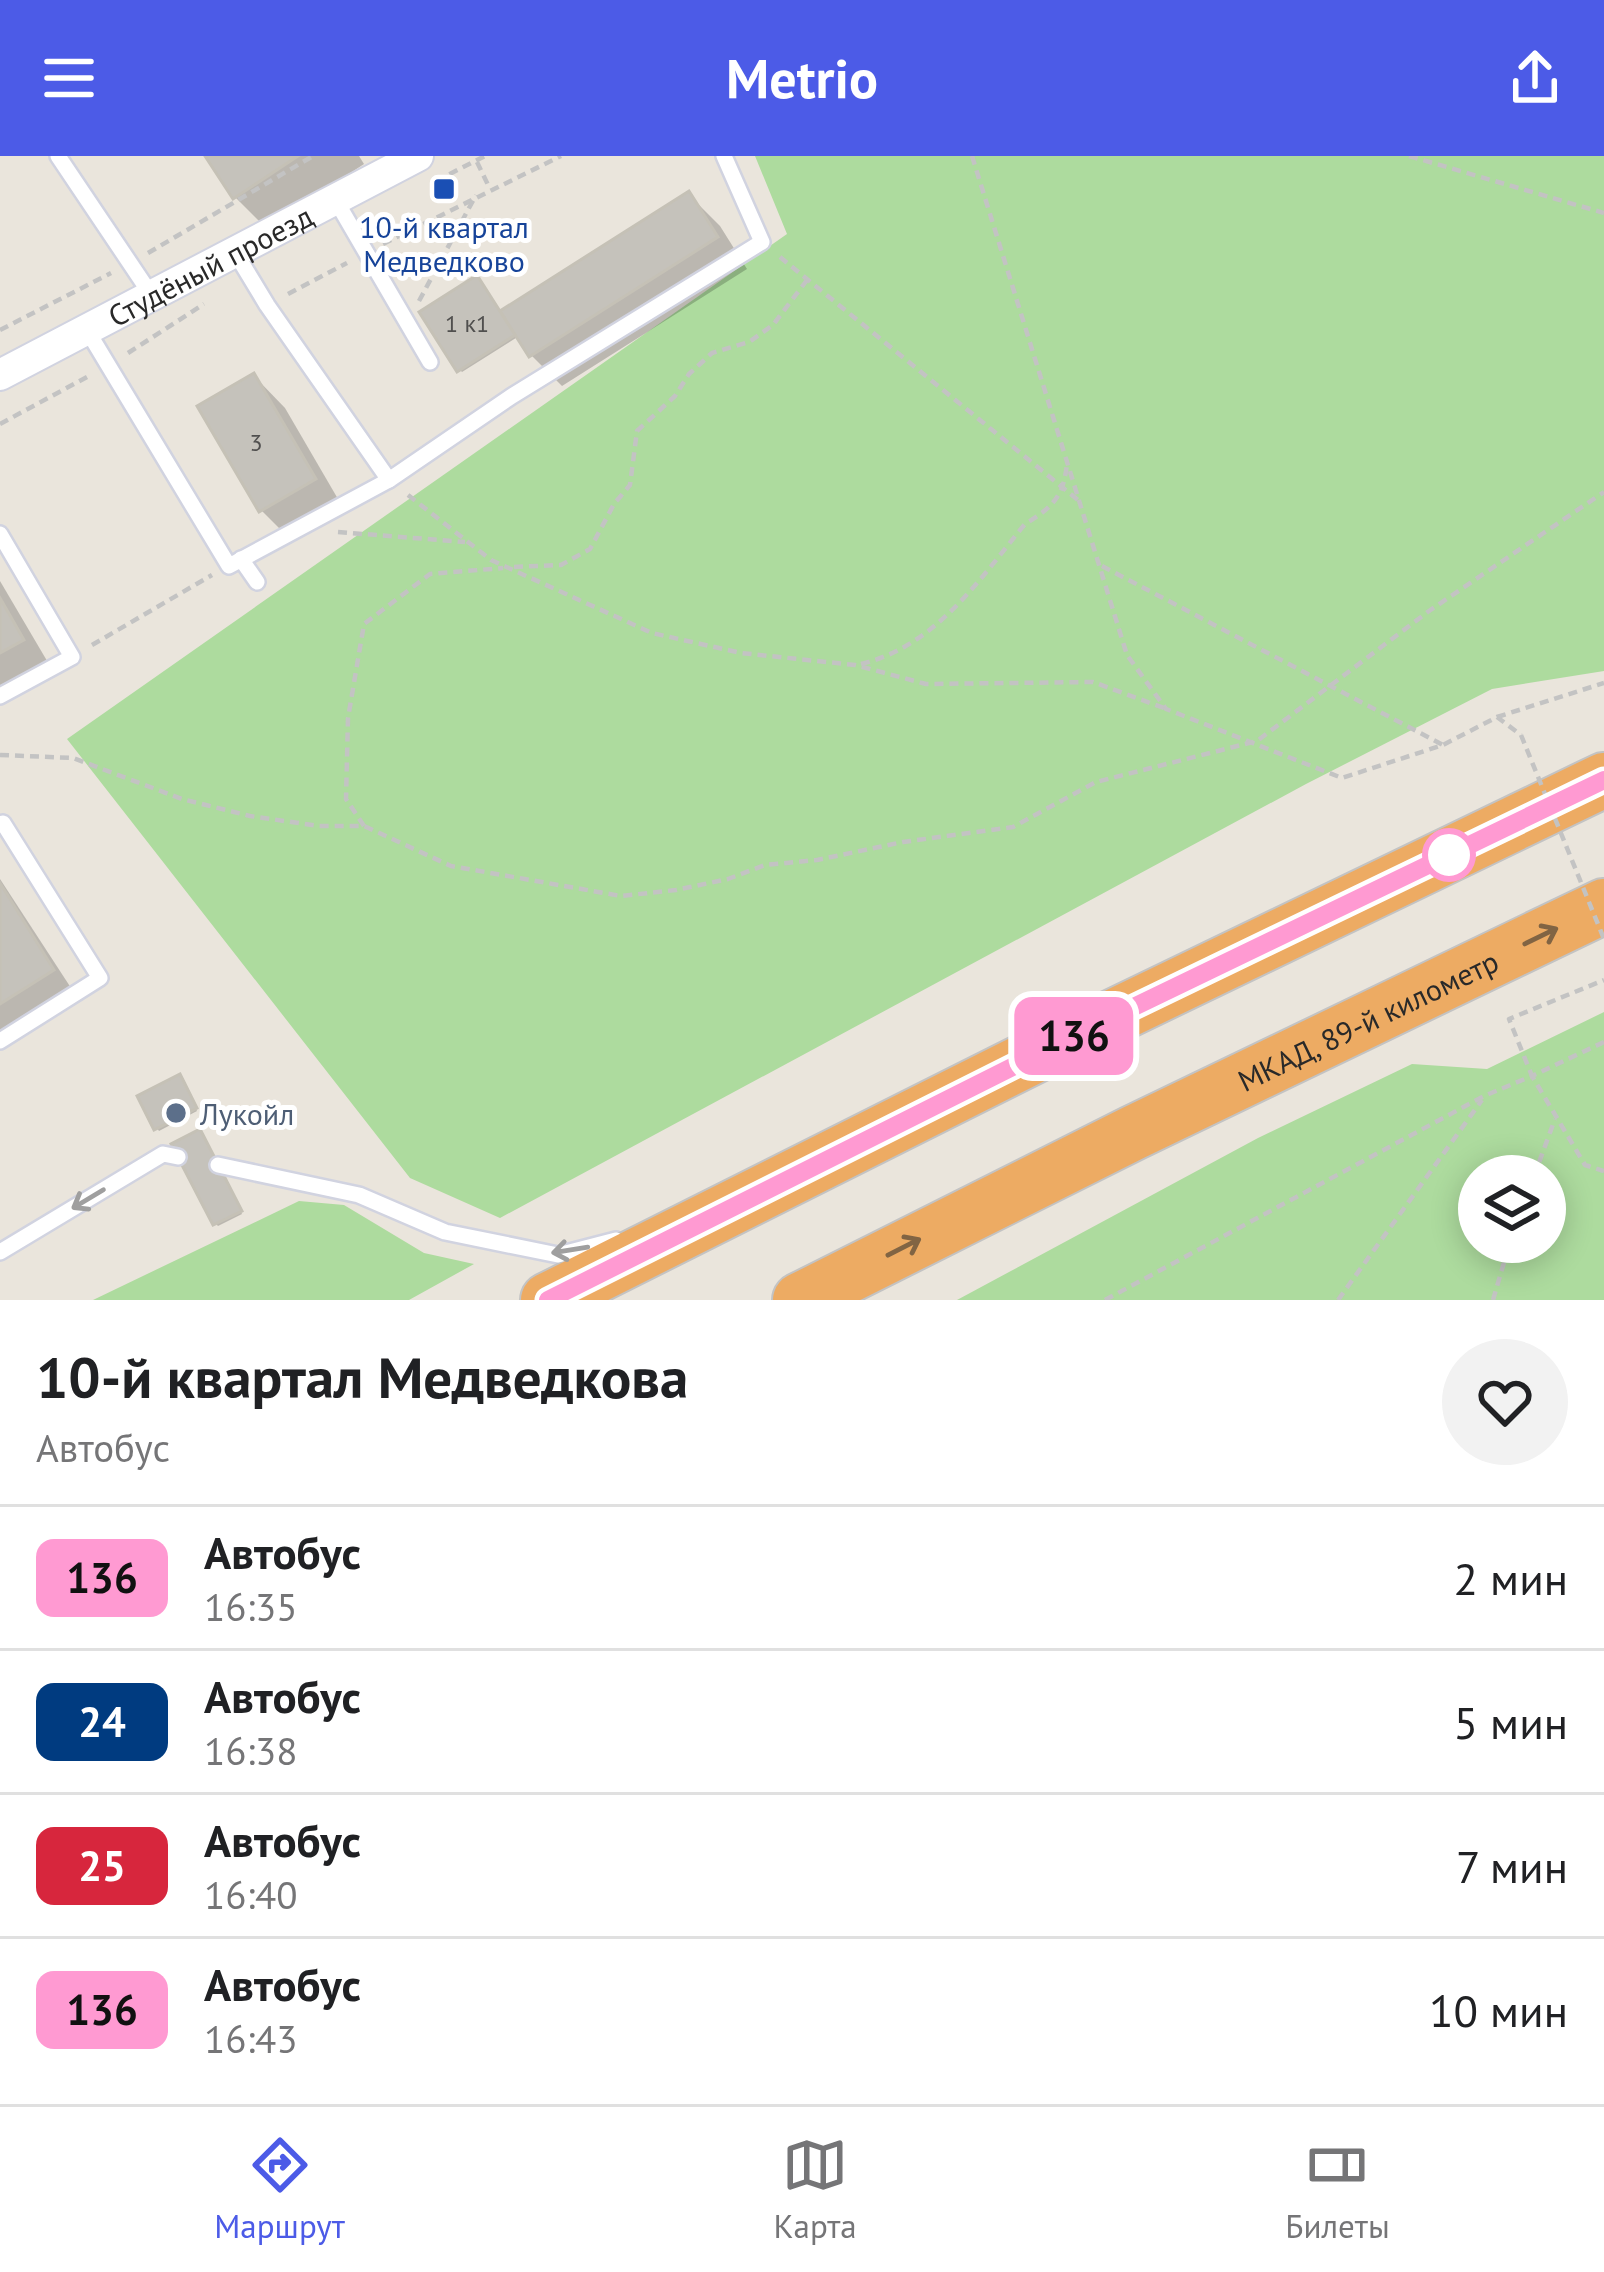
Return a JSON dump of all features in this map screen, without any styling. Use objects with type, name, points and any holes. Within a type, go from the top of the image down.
[{"type":"highway","points":[[548,1300],[1084,1031],[1604,780]]},
{"type":"highway","name":"МКАД, 89-й километр","points":[[800,1300],[1132,1133],[1604,906]]},
{"type":"street","name":"Студёный проезд","points":[[0,375],[335,199],[382,164],[418,156]]},
{"type":"lane","points":[[58,156],[152,296]]},
{"type":"lane","points":[[235,562],[389,480],[512,396],[761,242],[724,156]]},
{"type":"lane","points":[[335,199],[430,362]]},
{"type":"lane","points":[[235,252],[389,480]]},
{"type":"lane","points":[[87,330],[235,562],[257,582]]},
{"type":"lane","points":[[0,534],[72,657],[0,696]]},
{"type":"lane","points":[[0,825],[3,823],[100,978],[0,1041]]},
{"type":"lane","points":[[0,1252],[163,1154],[178,1157]]},
{"type":"lane","points":[[218,1165],[358,1195],[445,1232],[558,1255],[724,1212]]},
{"type":"path","points":[[0,330],[130,264],[314,156]]},
{"type":"path","points":[[267,305],[562,156]]},
{"type":"path","points":[[972,156],[1127,655],[1166,709]]},
{"type":"path","points":[[1409,156],[1604,213]]},
{"type":"path","points":[[476,160],[490,189]]},
{"type":"path","points":[[407,324],[476,196]]},
{"type":"path","points":[[761,242],[1079,500]]},
{"type":"path","points":[[364,826],[346,799],[347,718],[364,624],[430,574],[561,565],[590,549],[630,484],[637,430],[712,353],[749,342],[773,325],[807,280]]},
{"type":"path","points":[[855,665],[885,658],[944,622],[1025,524],[1065,489],[1067,460]]},
{"type":"path","points":[[389,480],[507,568],[652,633],[741,652],[855,665],[926,684],[1093,682],[1257,741],[1342,778],[1443,745],[1497,717],[1604,682]]},
{"type":"path","points":[[0,755],[73,758],[182,799],[250,816],[320,826],[364,826],[451,866],[620,896],[728,879],[765,865],[1013,827],[1096,782],[1257,741],[1429,611],[1604,492]]},
{"type":"path","points":[[297,529],[469,542]]},
{"type":"path","points":[[72,657],[235,562]]},
{"type":"path","points":[[1099,565],[1443,745]]},
{"type":"path","points":[[1497,717],[1521,735],[1604,939]]},
{"type":"path","points":[[1604,980],[1509,1019],[1532,1076],[1585,1165],[1604,1172]]},
{"type":"path","points":[[1105,1300],[1484,1096],[1604,1042]]},
{"type":"path","points":[[1338,1300],[1484,1096]]},
{"type":"path","points":[[1542,1155],[1556,1116]]},
{"type":"path","points":[[1493,1300],[1504,1263]]},
{"type":"green space","points":[[755,156],[1604,156],[1604,671],[1492,689],[1306,784],[500,1218],[410,1178],[67,739],[787,234]]},
{"type":"green space","points":[[1604,1012],[1604,1300],[957,1300],[1258,1138],[1412,1064],[1487,1069]]},
{"type":"green space","points":[[299,1201],[344,1205],[424,1253],[474,1264],[409,1300],[93,1300]]},
{"type":"building","points":[[205,156],[298,156],[233,199]]},
{"type":"building","points":[[689,191],[718,237],[529,357],[500,311]]},
{"type":"building","points":[[477,275],[515,335],[457,372],[419,312]]},
{"type":"building","points":[[254,373],[316,479],[259,512],[197,406]]},
{"type":"building","points":[[0,598],[24,640],[0,653]]},
{"type":"building","points":[[0,883],[54,970],[0,1004]]},
{"type":"building","points":[[180,1074],[197,1108],[154,1130],[137,1096]]},
{"type":"building","points":[[200,1129],[242,1211],[213,1225],[171,1144]]},
{"type":"bus line","name":"136","points":[[548,1300],[1084,1031],[1604,780]]},
{"type":"place","name":"10-й квартал Медведково","points":[[444,189]]},
{"type":"place","name":"Лукойл","points":[[176,1113]]}]
